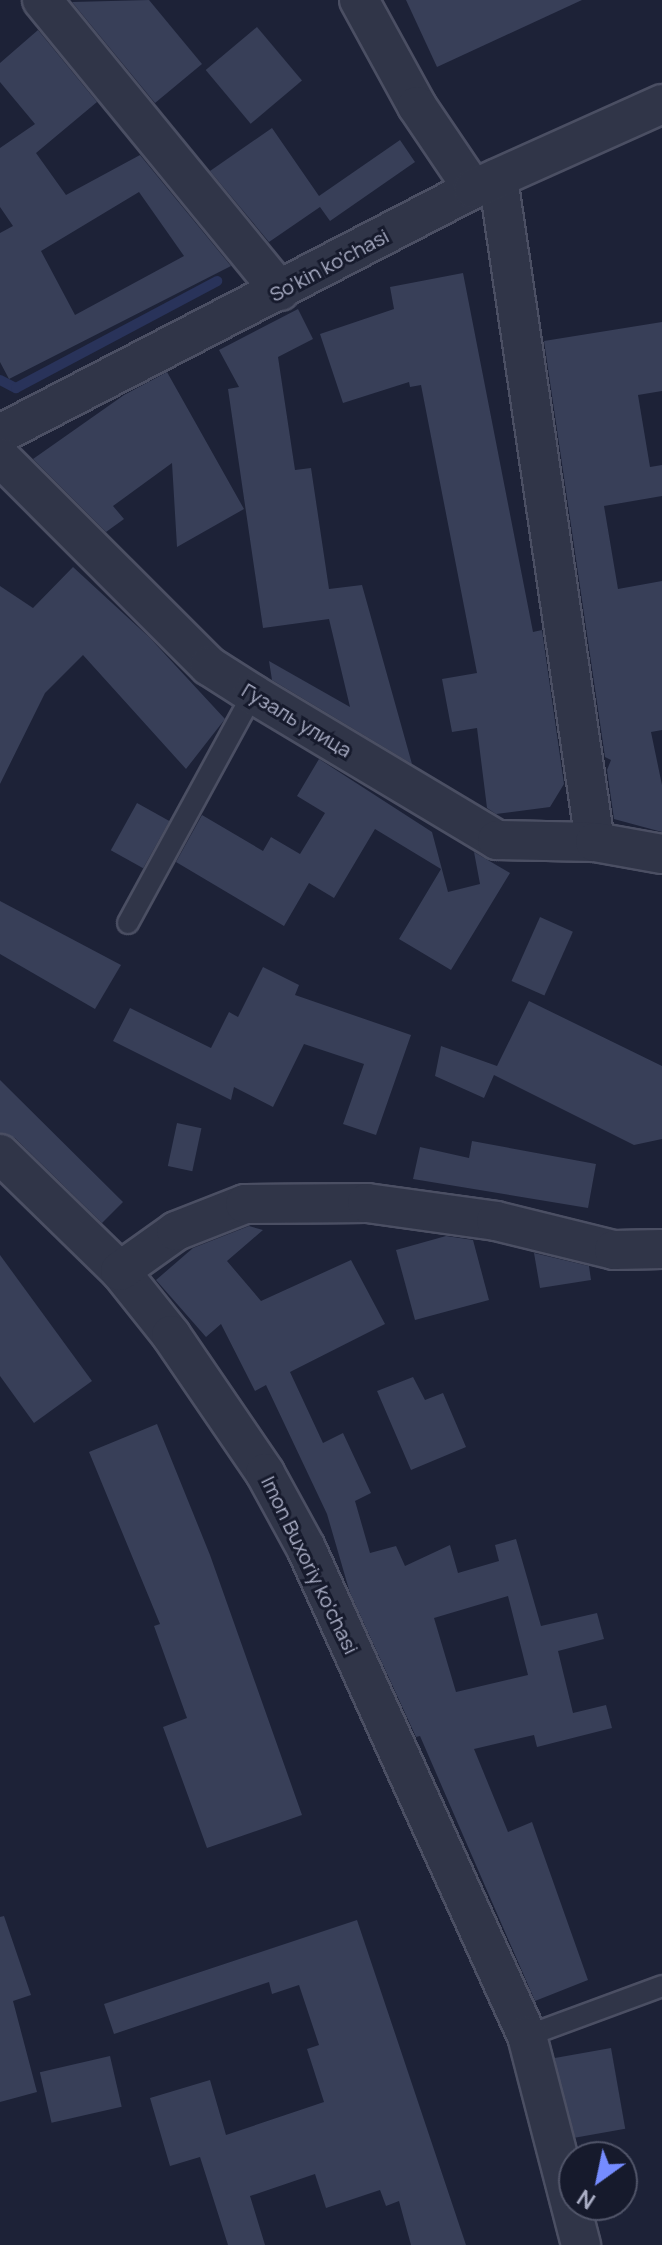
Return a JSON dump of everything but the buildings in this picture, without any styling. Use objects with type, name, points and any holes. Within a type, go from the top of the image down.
[{"type":"street","points":[[42,0],[280,291]]},
{"type":"street","points":[[359,0],[417,106],[486,183],[595,842]]},
{"type":"street","name":"So'kin ko'chasi","points":[[0,434],[486,183],[662,104]]},
{"type":"street","name":"Гузаль улица","points":[[0,457],[209,666],[253,694],[497,840],[595,842],[662,854]]},
{"type":"street","name":"Imon Buxoriy ko'chasi","points":[[0,1154],[120,1271],[220,1402],[306,1548],[527,2036],[581,2245]]},
{"type":"street","points":[[120,1271],[176,1231],[245,1204],[367,1203],[496,1221],[614,1250],[662,1249]]},
{"type":"lane","points":[[128,923],[253,694]]},
{"type":"lane","points":[[527,2036],[662,1986]]},
{"type":"waterway","points":[[0,380],[16,388],[217,281]]}]
